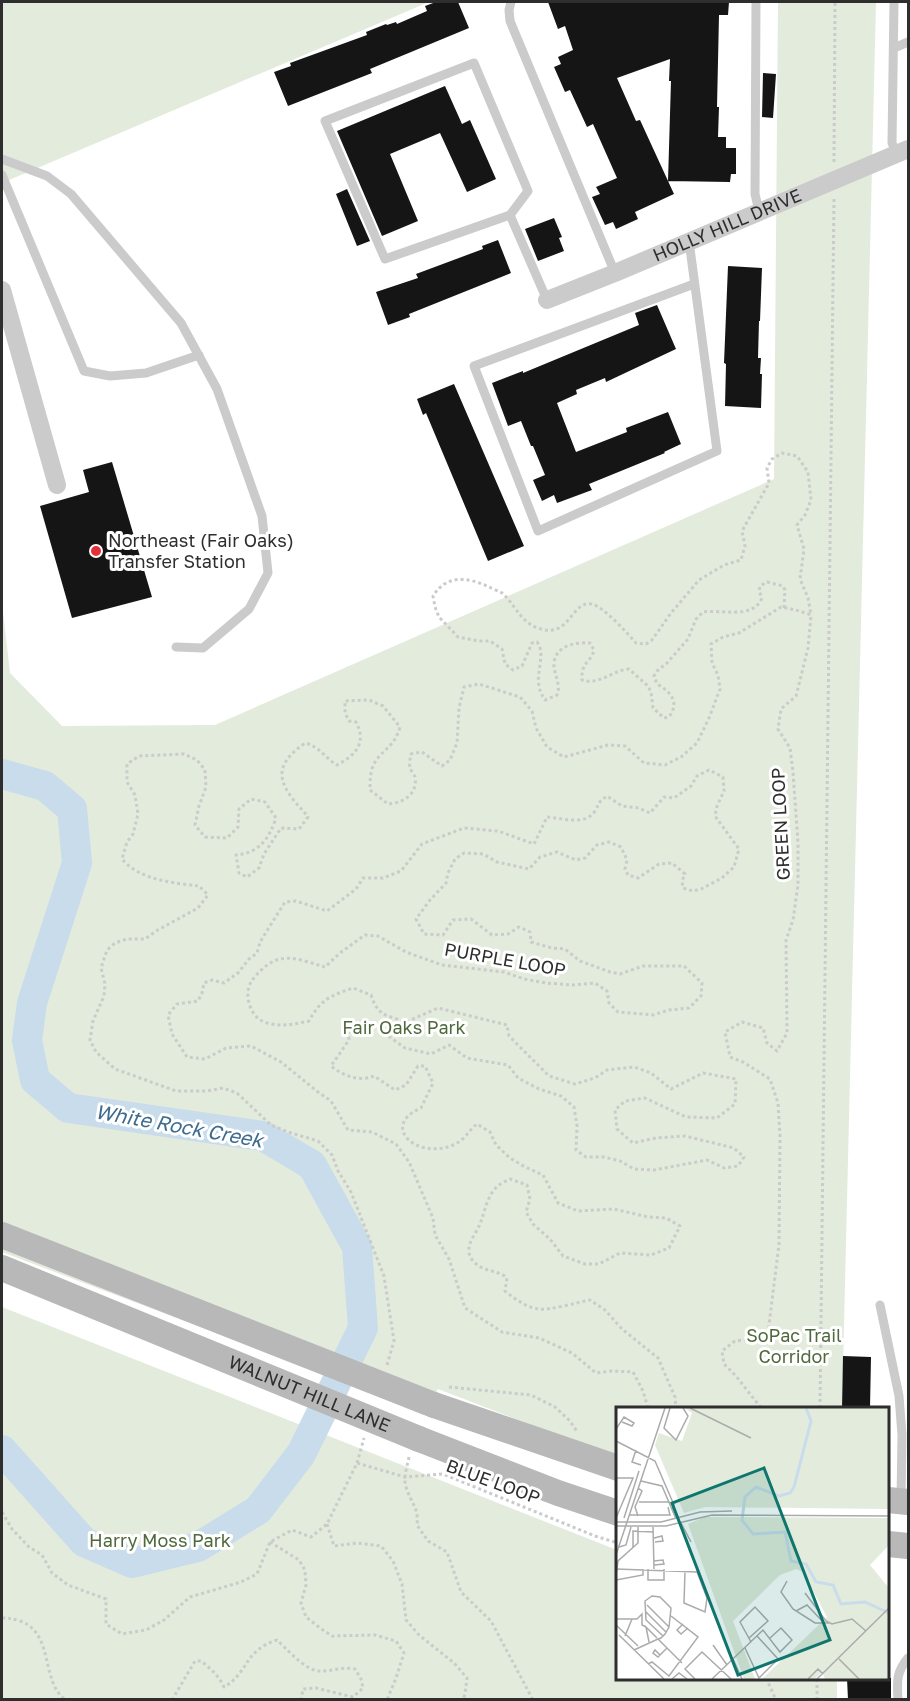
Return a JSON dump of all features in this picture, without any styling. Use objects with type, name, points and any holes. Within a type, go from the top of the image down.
[{"type":"main road","name":"WALNUT HILL LANE","points":[[2,1234],[438,1395],[616,1467]]},
{"type":"main road","name":"WALNUT HILL LANE","points":[[2,1268],[420,1439],[558,1493],[616,1512]]},
{"type":"main road","points":[[889,1544],[909,1546]]},
{"type":"street","name":"HOLLY HILL DRIVE","points":[[547,300],[903,152]]},
{"type":"street","points":[[2,290],[57,485]]},
{"type":"lane","points":[[511,2],[510,21],[615,273]]},
{"type":"lane","points":[[756,2],[755,194],[759,211]]},
{"type":"lane","points":[[894,2],[892,143],[903,152]]},
{"type":"lane","points":[[894,48],[909,42]]},
{"type":"lane","points":[[474,63],[528,191],[510,215],[386,259],[326,122],[474,63]]},
{"type":"lane","points":[[2,159],[47,176],[71,195],[181,323],[217,389],[262,516],[268,573],[249,609],[203,648],[176,647]]},
{"type":"lane","points":[[2,175],[84,371],[111,376],[146,373],[199,355]]},
{"type":"lane","points":[[510,215],[547,300]]},
{"type":"lane","points":[[689,241],[717,451],[538,531],[474,366],[694,284]]},
{"type":"lane","points":[[880,1305],[899,1396],[902,1435],[899,1501]]},
{"type":"lane","points":[[898,1700],[897,1682],[901,1667],[909,1658]]},
{"type":"path","points":[[820,1407],[835,2]]},
{"type":"path","points":[[395,1369],[387,1365],[394,1341],[384,1276],[351,1192],[338,1171],[332,1155],[318,1141],[271,1125],[237,1093],[223,1088],[207,1091],[176,1091],[115,1069],[96,1052],[90,1040],[93,1021],[104,996],[105,984],[101,968],[107,950],[115,943],[127,939],[145,939],[198,909],[208,895],[199,886],[140,873],[129,867],[122,859],[127,842],[133,834],[138,814],[135,795],[127,782],[127,764],[138,756],[184,754],[197,760],[205,770],[206,787],[195,825],[205,837],[227,838],[238,827],[239,809],[251,799],[265,802],[276,818],[272,829],[256,849],[247,854],[236,855],[239,873],[247,877],[260,868],[264,854],[281,828],[299,829],[308,817],[292,798],[285,785],[281,772],[285,761],[305,743],[314,745],[337,765],[356,751],[362,733],[356,722],[349,721],[345,712],[345,701],[369,700],[383,706],[400,728],[397,739],[378,759],[370,777],[370,790],[388,804],[408,799],[414,788],[415,777],[409,766],[411,754],[422,752],[442,766],[450,760],[457,743],[459,708],[464,687],[479,684],[520,697],[532,711],[536,729],[547,747],[564,757],[608,745],[625,746],[644,763],[665,765],[681,757],[697,743],[717,699],[720,689],[718,675],[712,663],[711,644],[723,637],[739,633],[781,607],[784,608],[796,610],[811,615],[808,598],[800,579],[804,549],[797,525],[805,515],[811,500],[808,472],[796,456],[782,453],[772,459],[767,468],[769,483],[742,531],[745,546],[741,560],[724,565],[699,580],[652,640],[646,644],[636,643],[614,620],[593,604],[584,604],[569,617],[564,627],[551,631],[532,626],[502,593],[479,582],[464,579],[453,580],[439,587],[433,596],[439,617],[458,637],[479,642],[490,641],[502,649],[505,664],[513,670],[522,666],[532,643],[537,642],[542,652],[539,690],[545,700],[557,695],[558,685],[554,663],[557,654],[566,646],[577,642],[590,643],[594,650],[592,656],[584,664],[581,672],[582,680],[588,682],[621,669],[629,669],[648,686],[653,708],[664,718],[669,717],[674,710],[674,702],[666,689],[657,684],[654,676],[688,639],[696,619],[703,612],[732,613],[752,608],[760,602],[762,597],[759,591],[760,586],[767,582],[783,586],[785,590],[784,608]]},
{"type":"path","name":"GREEN LOOP","points":[[760,1407],[724,1364],[722,1351],[735,1341],[753,1339],[768,1332],[779,1244],[778,1103],[770,1079],[743,1062],[730,1057],[725,1032],[741,1022],[763,1028],[767,1042],[777,1051],[788,1033],[786,940],[793,920],[798,885],[798,843],[790,748],[778,729],[781,709],[796,696],[808,648],[811,615]]},
{"type":"path","name":"PURPLE LOOP","points":[[648,1407],[643,1391],[633,1372],[596,1373],[572,1353],[539,1338],[502,1332],[465,1308],[449,1259],[435,1235],[433,1218],[409,1162],[396,1144],[372,1132],[348,1130],[331,1101],[280,1062],[251,1046],[226,1048],[205,1059],[187,1058],[172,1035],[168,1015],[177,1004],[198,1001],[204,983],[212,980],[224,983],[238,974],[249,959],[257,953],[260,942],[285,902],[296,901],[327,911],[356,889],[363,878],[384,878],[401,870],[422,844],[464,828],[498,831],[534,844],[547,817],[582,820],[594,813],[598,802],[607,796],[622,806],[639,808],[650,813],[664,797],[674,798],[691,786],[697,776],[709,770],[723,777],[724,791],[715,816],[739,849],[734,867],[722,878],[701,889],[693,891],[683,888],[682,881],[685,874],[672,863],[659,864],[638,878],[628,875],[625,869],[627,860],[621,847],[609,842],[597,845],[585,858],[576,860],[557,852],[540,857],[529,869],[497,862],[483,854],[464,853],[454,859],[446,884],[416,919],[424,934],[443,935],[453,920],[471,919],[492,935],[508,934],[519,927],[530,932],[531,942],[565,949],[580,961],[620,974],[643,966],[684,966],[702,983],[701,996],[689,1008],[669,1010],[653,1015],[618,1012],[609,1003],[607,991],[595,983],[572,985],[546,983],[524,980],[504,972],[442,965],[406,952],[378,936],[365,935],[325,967],[289,958],[277,959],[261,970],[250,983],[248,1000],[253,1014],[265,1023],[288,1025],[309,1021],[318,1005],[336,994],[353,988],[371,995],[375,1008],[382,1013],[406,1022],[438,1008],[507,1024],[508,1036],[549,1076],[575,1084],[595,1078],[607,1070],[634,1066],[651,1073],[671,1089],[703,1073],[736,1079],[735,1104],[717,1118],[686,1117],[645,1098],[625,1101],[615,1110],[617,1129],[633,1143],[685,1136],[734,1148],[744,1157],[738,1166],[724,1168],[707,1160],[654,1170],[633,1169],[620,1161],[604,1157],[586,1157],[576,1150],[577,1126],[574,1107],[561,1096],[539,1089],[518,1078],[508,1065],[467,1058],[449,1045],[431,1054],[405,1048],[366,1020],[348,1027],[349,1040],[331,1066],[343,1074],[361,1079],[374,1076],[395,1090],[406,1085],[418,1066],[425,1066],[433,1083],[421,1108],[411,1112],[404,1122],[403,1131],[410,1143],[424,1149],[438,1150],[459,1143],[477,1124],[490,1132],[495,1145],[510,1158],[543,1176],[558,1203],[578,1211],[614,1209],[648,1217],[666,1218],[680,1226],[669,1248],[651,1255],[620,1253],[599,1264],[585,1264],[563,1256],[550,1239],[532,1224],[526,1212],[530,1199],[527,1185],[510,1179],[497,1186],[485,1206],[469,1249],[471,1258],[487,1271],[503,1274],[507,1278],[505,1291],[526,1305],[540,1310],[590,1300],[605,1310],[622,1329],[658,1358],[675,1397],[676,1407]]},
{"type":"path","points":[[438,1395],[531,1395],[555,1407],[570,1421],[582,1440]]},
{"type":"path","name":"BLUE LOOP","points":[[327,1524],[357,1463],[405,1477],[443,1474],[616,1542]]},
{"type":"path","points":[[405,1477],[406,1486],[418,1515],[417,1526],[428,1541],[447,1552],[461,1592],[491,1620],[533,1700]]},
{"type":"path","points":[[2,1512],[12,1529],[29,1547],[42,1555],[52,1573],[68,1585],[106,1599],[106,1624],[122,1634],[146,1630],[165,1620],[190,1597],[241,1582],[257,1574],[270,1542],[292,1530],[311,1537],[327,1524],[334,1546],[357,1543],[381,1545],[393,1561],[402,1584],[406,1620],[419,1635],[454,1663],[467,1678],[463,1700]]},
{"type":"path","points":[[270,1542],[299,1560],[305,1570],[306,1585],[301,1603],[306,1617],[332,1636],[375,1635],[396,1641],[404,1653],[387,1700]]},
{"type":"path","points":[[2,1618],[29,1624],[44,1646],[49,1675],[66,1700]]},
{"type":"path","points":[[172,1700],[195,1662],[201,1661],[211,1669],[219,1677],[224,1687],[232,1683],[241,1673],[244,1664],[254,1651],[276,1640],[315,1671],[348,1667],[355,1669],[361,1679],[363,1688],[353,1697],[316,1688],[303,1689],[302,1700]]},
{"type":"path","points":[[767,1680],[776,1700]]},
{"type":"path","points":[[817,1680],[817,1700]]},
{"type":"green space","points":[[2,2],[429,2],[2,183]]},
{"type":"green space","name":"Fair Oaks Park","points":[[778,2],[876,2],[842,1407],[616,1407],[616,1456],[438,1389],[423,1415],[304,1366],[2,1252],[2,603],[10,673],[62,726],[215,725],[774,479]]},
{"type":"green space","name":"Harry Moss Park","points":[[2,1307],[616,1550],[616,1680],[837,1680],[837,1699],[2,1699]]},
{"type":"building","points":[[436,2],[458,2],[469,28],[370,69],[372,73],[288,106],[274,72],[291,66],[290,63],[367,35],[366,32],[386,24],[396,22],[397,24],[427,11],[425,6]]},
{"type":"building","points":[[548,2],[729,2],[728,15],[719,15],[717,107],[719,107],[718,137],[726,137],[726,148],[736,148],[736,174],[731,174],[730,182],[668,181],[674,194],[635,212],[638,219],[616,229],[613,222],[605,225],[592,197],[600,194],[596,187],[617,178],[593,124],[587,127],[570,90],[565,92],[554,67],[561,64],[558,57],[573,50],[565,26],[558,29]],"holes":[[[670,59],[668,181],[640,120],[636,121],[617,78]]]},
{"type":"building","points":[[763,73],[776,74],[773,118],[762,117]]},
{"type":"building","points":[[445,86],[462,124],[470,120],[496,179],[467,192],[440,133],[390,154],[418,221],[382,236],[337,131]]},
{"type":"building","points":[[347,189],[370,241],[357,246],[336,194]]},
{"type":"building","points":[[554,218],[562,237],[559,238],[564,251],[538,261],[525,229]]},
{"type":"building","points":[[498,240],[511,273],[409,314],[410,317],[388,325],[376,292],[418,278],[416,274],[483,249],[482,246]]},
{"type":"building","points":[[728,266],[762,268],[758,358],[761,358],[760,374],[762,374],[761,408],[725,406],[726,364],[724,363]]},
{"type":"building","points":[[657,305],[676,349],[606,382],[605,378],[576,390],[577,394],[557,403],[576,452],[627,432],[626,428],[668,412],[681,444],[665,453],[589,484],[592,490],[557,503],[554,495],[542,501],[533,480],[545,475],[533,446],[531,446],[521,421],[508,426],[492,383],[523,371],[523,373],[639,325],[635,313]]},
{"type":"building","points":[[454,384],[524,546],[488,561],[426,413],[423,415],[417,399]]},
{"type":"building","name":"Northeast (Fair Oaks) Transfer Station","points":[[112,462],[152,597],[72,618],[40,506],[89,492],[83,470]]},
{"type":"building","points":[[843,1356],[871,1357],[870,1407],[842,1407]]},
{"type":"building","points":[[891,1678],[891,1700],[848,1700],[847,1680],[889,1680]]},
{"type":"waterway","name":"White Rock Creek","points":[[2,774],[45,786],[72,809],[77,863],[32,1003],[27,1040],[35,1080],[68,1108],[263,1136],[312,1165],[357,1247],[363,1328],[301,1454],[258,1510],[198,1547],[132,1563],[84,1542],[2,1450]]},
{"type":"place","name":"Northeast (Fair Oaks) Transfer Station","points":[[96,551]]},
{"type":"park label","name":"SoPac Trail Corridor","points":[[794,1346]]}]
